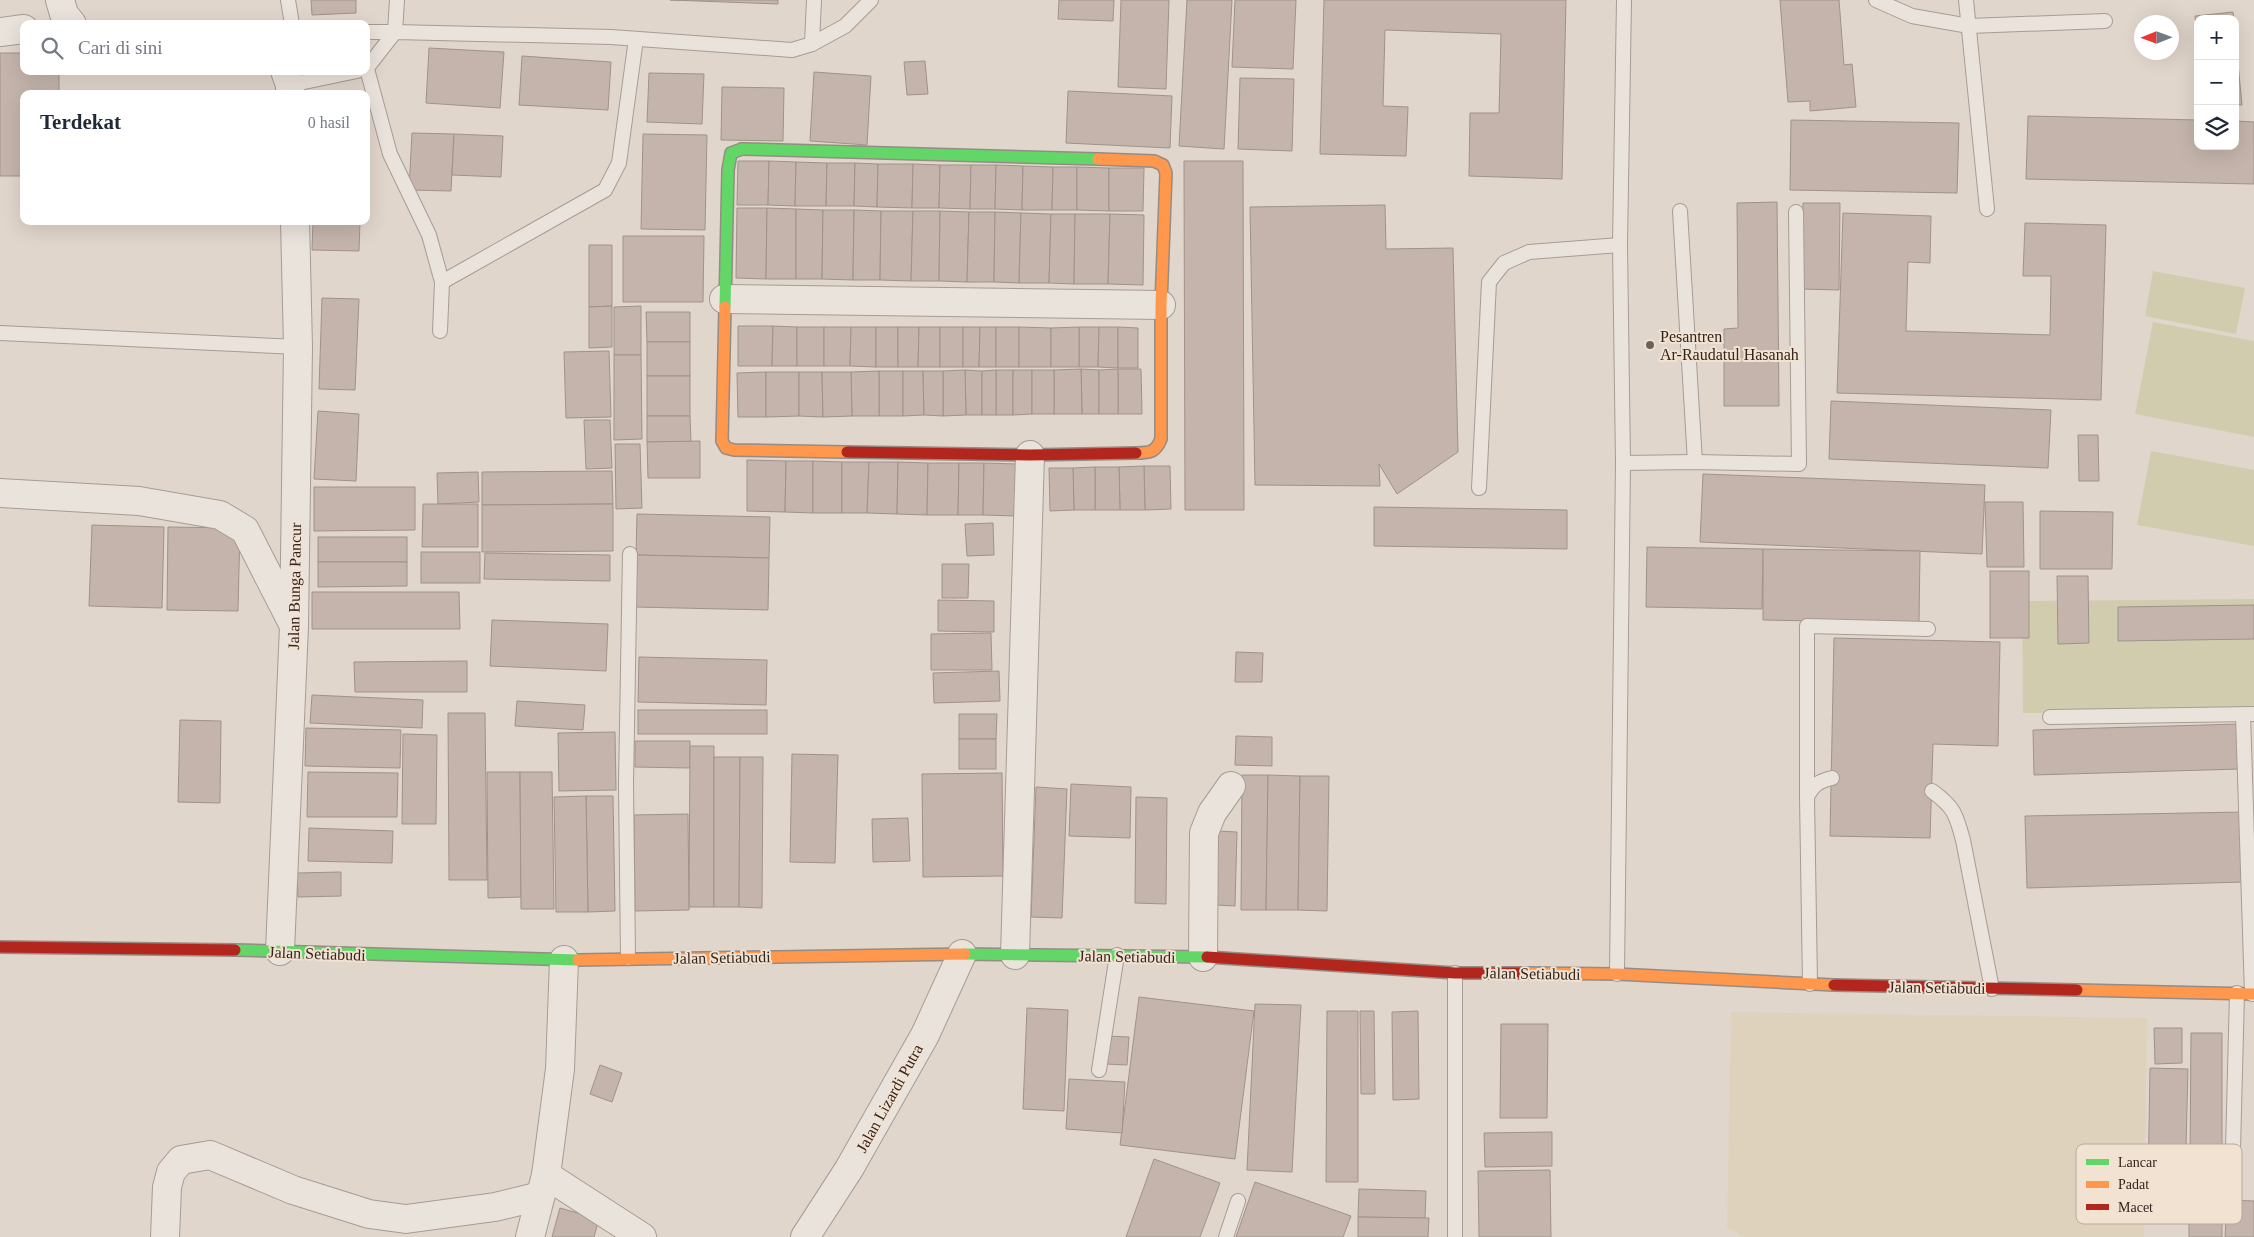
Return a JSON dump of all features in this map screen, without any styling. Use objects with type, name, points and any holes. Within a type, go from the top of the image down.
[{"type":"main road","points":[[742,149],[1160,162],[1164,165],[1166,173],[1161,305],[1162,439],[1157,449],[1150,453],[1030,455],[734,450],[726,448],[722,441],[724,299],[729,161],[731,153],[742,149]]},
{"type":"main road","name":"Jalan Setiabudi","points":[[0,947],[280,951],[564,960],[962,954],[1117,955],[1202,957],[1454,973],[1617,974],[1810,984],[2253,994]]},
{"type":"street","points":[[60,0],[64,14],[69,20]]},
{"type":"street","points":[[0,32],[20,30]]},
{"type":"street","name":"Jalan Bunga Pancur","points":[[280,951],[294,626],[298,347],[295,225]]},
{"type":"street","points":[[724,299],[1161,305]]},
{"type":"street","points":[[1015,955],[1030,455]]},
{"type":"street","points":[[0,493],[139,501],[220,515],[244,530],[294,626]]},
{"type":"street","points":[[1202,957],[1204,833],[1212,813],[1231,786]]},
{"type":"street","name":"Jalan Lizardi Putra","points":[[805,1237],[849,1169],[925,1035],[962,954]]},
{"type":"street","points":[[530,1237],[543,1186],[560,1069],[564,960]]},
{"type":"street","points":[[165,1237],[167,1187],[171,1172],[181,1160],[210,1155],[293,1190],[369,1214],[406,1219],[495,1207],[543,1186]]},
{"type":"street","points":[[543,1186],[642,1237]]},
{"type":"lane","points":[[288,0],[291,20]]},
{"type":"lane","points":[[370,65],[395,32],[397,0]]},
{"type":"lane","points":[[812,44],[814,0]]},
{"type":"lane","points":[[370,32],[636,39],[792,50],[812,44],[845,26],[871,0]]},
{"type":"lane","points":[[1617,974],[1623,463],[1620,245],[1624,0]]},
{"type":"lane","points":[[1876,0],[1912,16],[1969,26],[2105,21]]},
{"type":"lane","points":[[1966,0],[1987,209]]},
{"type":"lane","points":[[442,282],[605,190],[619,163],[636,39]]},
{"type":"lane","points":[[288,83],[334,75]]},
{"type":"lane","points":[[369,75],[390,154],[429,236],[442,282],[440,331]]},
{"type":"lane","points":[[1680,211],[1695,462]]},
{"type":"lane","points":[[1623,463],[1799,464],[1796,212]]},
{"type":"lane","points":[[1479,488],[1489,282],[1504,263],[1529,252],[1620,245]]},
{"type":"lane","points":[[0,332],[298,347]]},
{"type":"lane","points":[[628,958],[626,783],[630,554]]},
{"type":"lane","points":[[1810,984],[1807,626],[1928,628]]},
{"type":"lane","points":[[2050,717],[2249,715],[2253,994]]},
{"type":"lane","points":[[1807,798],[1812,787],[1820,781],[1832,778]]},
{"type":"lane","points":[[1932,791],[1948,803],[1956,816],[1964,840],[1992,988]]},
{"type":"lane","points":[[1099,1070],[1117,955]]},
{"type":"lane","points":[[1454,973],[1455,1237]]},
{"type":"lane","points":[[2233,1144],[2237,993]]},
{"type":"lane","points":[[1226,1237],[1238,1201]]},
{"type":"shaded area","points":[[2153,271],[2245,288],[2236,334],[2145,316]]},
{"type":"shaded area","points":[[2153,322],[2254,341],[2254,437],[2135,414]]},
{"type":"shaded area","points":[[2151,451],[2254,470],[2254,546],[2137,525]]},
{"type":"shaded area","points":[[2254,599],[2254,711],[2023,713],[2022,601]]},
{"type":"shaded area","points":[[1731,1012],[2147,1018],[2145,1144],[2076,1144],[2076,1224],[2144,1224],[2144,1237],[1744,1237],[1727,1227]]},
{"type":"building","points":[[311,0],[356,0],[356,13],[312,15]]},
{"type":"building","points":[[670,0],[778,0],[778,4]]},
{"type":"building","points":[[1059,0],[1114,0],[1113,21],[1058,19]]},
{"type":"building","points":[[1121,0],[1169,0],[1166,89],[1118,87]]},
{"type":"building","points":[[1187,0],[1232,0],[1224,149],[1179,146]]},
{"type":"building","points":[[1235,0],[1296,0],[1293,69],[1232,67]]},
{"type":"building","points":[[1324,0],[1566,0],[1562,179],[1469,176],[1470,113],[1499,113],[1501,34],[1385,30],[1383,106],[1408,107],[1406,156],[1320,154]]},
{"type":"building","points":[[1780,0],[1839,0],[1844,65],[1852,64],[1856,107],[1810,111],[1810,101],[1788,102]]},
{"type":"building","points":[[2233,12],[2233,15],[2204,15]]},
{"type":"building","points":[[429,48],[504,52],[500,108],[426,103]]},
{"type":"building","points":[[0,53],[20,53],[20,75],[59,75],[59,90],[20,90],[20,176],[0,176]]},
{"type":"building","points":[[522,56],[611,62],[608,110],[519,105]]},
{"type":"building","points":[[925,61],[928,94],[907,95],[904,62]]},
{"type":"building","points":[[814,72],[871,76],[867,145],[810,141]]},
{"type":"building","points":[[649,73],[704,74],[702,124],[647,122]]},
{"type":"building","points":[[2239,74],[2242,105],[2239,105]]},
{"type":"building","points":[[1240,78],[1294,79],[1292,151],[1238,149]]},
{"type":"building","points":[[722,87],[784,88],[783,141],[721,140]]},
{"type":"building","points":[[1068,91],[1172,96],[1170,148],[1066,143]]},
{"type":"building","points":[[2028,116],[2194,120],[2194,150],[2239,150],[2239,121],[2254,122],[2254,184],[2026,179]]},
{"type":"building","points":[[1791,120],[1959,123],[1957,193],[1790,190]]},
{"type":"building","points":[[412,133],[454,134],[451,191],[409,190]]},
{"type":"building","points":[[454,134],[503,136],[501,177],[452,175]]},
{"type":"building","points":[[643,134],[707,135],[705,230],[641,229]]},
{"type":"building","points":[[738,161],[769,161],[768,205],[737,205]]},
{"type":"building","points":[[769,161],[796,162],[795,206],[768,205]]},
{"type":"building","points":[[1184,161],[1243,161],[1244,510],[1185,510]]},
{"type":"building","points":[[796,162],[827,163],[826,206],[795,206]]},
{"type":"building","points":[[827,163],[855,163],[854,206],[826,206]]},
{"type":"building","points":[[855,163],[878,164],[877,207],[854,206]]},
{"type":"building","points":[[878,164],[913,164],[912,208],[877,207]]},
{"type":"building","points":[[913,164],[940,165],[939,208],[912,208]]},
{"type":"building","points":[[940,165],[971,165],[970,209],[939,208]]},
{"type":"building","points":[[971,165],[996,165],[995,209],[970,209]]},
{"type":"building","points":[[996,165],[1023,166],[1022,210],[995,209]]},
{"type":"building","points":[[1023,166],[1053,167],[1052,210],[1022,210]]},
{"type":"building","points":[[1053,167],[1077,167],[1077,210],[1052,210]]},
{"type":"building","points":[[1077,167],[1109,168],[1109,211],[1077,210]]},
{"type":"building","points":[[1109,168],[1144,168],[1143,211],[1109,211]]},
{"type":"building","points":[[1777,202],[1779,406],[1724,406],[1724,329],[1738,328],[1737,203]]},
{"type":"building","points":[[1803,203],[1840,203],[1839,290],[1802,289]]},
{"type":"building","points":[[1385,205],[1386,249],[1453,248],[1458,452],[1397,494],[1379,464],[1380,486],[1255,485],[1250,207]]},
{"type":"building","points":[[737,208],[767,208],[766,279],[736,278]]},
{"type":"building","points":[[767,208],[796,209],[796,279],[766,279]]},
{"type":"building","points":[[796,209],[823,210],[822,279],[796,279]]},
{"type":"building","points":[[823,210],[854,210],[853,280],[822,279]]},
{"type":"building","points":[[854,210],[881,211],[880,280],[853,280]]},
{"type":"building","points":[[881,211],[913,211],[911,281],[880,280]]},
{"type":"building","points":[[913,211],[940,211],[939,281],[911,281]]},
{"type":"building","points":[[940,211],[969,212],[967,282],[939,281]]},
{"type":"building","points":[[969,212],[995,212],[994,282],[967,282]]},
{"type":"building","points":[[995,212],[1021,213],[1019,283],[994,282]]},
{"type":"building","points":[[1021,213],[1051,214],[1049,283],[1019,283]]},
{"type":"building","points":[[1843,213],[1931,216],[1930,263],[1908,262],[1906,331],[2050,335],[2051,276],[2023,276],[2025,223],[2106,225],[2101,400],[1837,393]]},
{"type":"building","points":[[1051,214],[1075,214],[1074,284],[1049,283]]},
{"type":"building","points":[[1075,214],[1110,214],[1108,284],[1074,284]]},
{"type":"building","points":[[1110,214],[1144,215],[1143,285],[1108,284]]},
{"type":"building","points":[[313,225],[360,225],[359,251],[312,250]]},
{"type":"building","points":[[623,236],[704,236],[703,302],[623,302]]},
{"type":"building","points":[[589,245],[612,245],[612,306],[589,307]]},
{"type":"building","points":[[322,298],[359,299],[355,390],[319,389]]},
{"type":"building","points":[[612,306],[612,347],[589,348],[589,307]]},
{"type":"building","points":[[641,306],[641,355],[614,355],[614,307]]},
{"type":"building","points":[[646,312],[690,312],[690,342],[647,342]]},
{"type":"building","points":[[738,326],[773,326],[772,366],[738,366]]},
{"type":"building","points":[[773,326],[797,327],[797,366],[772,366]]},
{"type":"building","points":[[797,327],[824,327],[824,366],[797,366]]},
{"type":"building","points":[[824,327],[851,327],[850,366],[824,366]]},
{"type":"building","points":[[851,327],[876,327],[876,367],[850,366]]},
{"type":"building","points":[[876,327],[898,327],[898,367],[876,367]]},
{"type":"building","points":[[898,327],[919,327],[918,367],[898,367]]},
{"type":"building","points":[[919,327],[940,327],[940,367],[918,367]]},
{"type":"building","points":[[940,327],[963,327],[963,367],[940,367]]},
{"type":"building","points":[[963,327],[980,327],[979,367],[963,367]]},
{"type":"building","points":[[980,327],[996,327],[996,367],[979,367]]},
{"type":"building","points":[[996,327],[1019,327],[1019,367],[996,367]]},
{"type":"building","points":[[1019,327],[1051,328],[1051,367],[1019,367]]},
{"type":"building","points":[[1079,327],[1099,327],[1098,367],[1079,367]]},
{"type":"building","points":[[1079,327],[1079,367],[1051,367],[1051,328]]},
{"type":"building","points":[[1099,327],[1118,327],[1118,368],[1098,367]]},
{"type":"building","points":[[1118,327],[1138,328],[1138,368],[1118,368]]},
{"type":"building","points":[[647,342],[690,342],[690,376],[647,376]]},
{"type":"building","points":[[609,351],[611,417],[566,418],[564,352]]},
{"type":"building","points":[[614,355],[641,355],[642,439],[614,440]]},
{"type":"building","points":[[1081,369],[1099,370],[1099,414],[1082,414]]},
{"type":"building","points":[[1081,369],[1082,414],[1054,414],[1054,370]]},
{"type":"building","points":[[1118,369],[1141,369],[1142,414],[1118,414]]},
{"type":"building","points":[[1118,369],[1118,414],[1099,414],[1099,370]]},
{"type":"building","points":[[965,370],[982,371],[982,415],[966,415]]},
{"type":"building","points":[[965,370],[966,415],[943,416],[943,371]]},
{"type":"building","points":[[996,370],[1013,370],[1013,415],[996,415]]},
{"type":"building","points":[[996,370],[996,415],[982,415],[982,371]]},
{"type":"building","points":[[1013,370],[1032,370],[1032,414],[1013,415]]},
{"type":"building","points":[[1032,370],[1054,370],[1054,414],[1032,414]]},
{"type":"building","points":[[879,371],[903,371],[903,416],[879,416]]},
{"type":"building","points":[[879,371],[879,416],[852,416],[851,372]]},
{"type":"building","points":[[903,371],[923,371],[924,415],[903,416]]},
{"type":"building","points":[[923,371],[943,371],[943,416],[924,415]]},
{"type":"building","points":[[766,372],[766,417],[738,417],[737,373]]},
{"type":"building","points":[[766,372],[799,372],[799,416],[766,417]]},
{"type":"building","points":[[799,372],[822,372],[823,417],[799,416]]},
{"type":"building","points":[[822,372],[851,372],[852,416],[823,417]]},
{"type":"building","points":[[647,376],[690,376],[690,416],[647,416]]},
{"type":"building","points":[[1831,401],[2051,410],[2048,468],[1829,459]]},
{"type":"building","points":[[318,411],[359,414],[356,481],[314,479]]},
{"type":"building","points":[[647,416],[690,416],[691,442],[647,442]]},
{"type":"building","points":[[584,420],[610,420],[612,468],[586,469]]},
{"type":"building","points":[[2078,435],[2098,435],[2099,481],[2079,481]]},
{"type":"building","points":[[700,441],[700,478],[648,478],[647,442]]},
{"type":"building","points":[[615,444],[640,444],[642,508],[616,509]]},
{"type":"building","points":[[747,460],[786,461],[785,512],[747,511]]},
{"type":"building","points":[[786,461],[813,461],[813,513],[785,512]]},
{"type":"building","points":[[813,461],[842,462],[842,513],[813,513]]},
{"type":"building","points":[[842,462],[869,462],[867,513],[842,513]]},
{"type":"building","points":[[869,462],[898,462],[897,514],[867,513]]},
{"type":"building","points":[[898,462],[928,463],[927,515],[897,514]]},
{"type":"building","points":[[928,463],[959,463],[958,515],[927,515]]},
{"type":"building","points":[[959,463],[984,463],[983,515],[958,515]]},
{"type":"building","points":[[984,463],[1017,464],[1016,516],[983,515]]},
{"type":"building","points":[[1144,466],[1170,466],[1171,509],[1145,510]]},
{"type":"building","points":[[1144,466],[1145,510],[1120,510],[1119,467]]},
{"type":"building","points":[[1095,467],[1119,467],[1120,510],[1095,510]]},
{"type":"building","points":[[1095,467],[1095,510],[1074,510],[1073,468]]},
{"type":"building","points":[[1049,468],[1073,468],[1074,510],[1050,511]]},
{"type":"building","points":[[612,471],[613,504],[482,505],[482,472]]},
{"type":"building","points":[[478,472],[479,502],[438,504],[437,473]]},
{"type":"building","points":[[1703,474],[1985,485],[1982,554],[1700,542]]},
{"type":"building","points":[[314,487],[415,487],[415,530],[314,531]]},
{"type":"building","points":[[1985,502],[2023,502],[2024,567],[1987,567]]},
{"type":"building","points":[[423,504],[478,504],[478,547],[422,547]]},
{"type":"building","points":[[613,504],[613,551],[482,552],[482,505]]},
{"type":"building","points":[[1374,507],[1567,510],[1567,549],[1374,546]]},
{"type":"building","points":[[2040,511],[2113,512],[2112,569],[2040,569]]},
{"type":"building","points":[[637,514],[770,517],[769,558],[636,555]]},
{"type":"building","points":[[993,523],[994,555],[967,556],[965,524]]},
{"type":"building","points":[[92,525],[164,527],[162,608],[89,606]]},
{"type":"building","points":[[168,527],[240,528],[238,611],[167,610]]},
{"type":"building","points":[[318,537],[407,537],[407,562],[318,562]]},
{"type":"building","points":[[1647,547],[1763,549],[1762,609],[1646,607]]},
{"type":"building","points":[[1763,549],[1920,551],[1919,623],[1763,620]]},
{"type":"building","points":[[421,552],[480,552],[480,583],[421,583]]},
{"type":"building","points":[[485,553],[610,555],[610,581],[484,579]]},
{"type":"building","points":[[636,555],[769,558],[768,610],[635,607]]},
{"type":"building","points":[[318,562],[407,562],[407,586],[318,587]]},
{"type":"building","points":[[942,564],[969,564],[968,598],[942,598]]},
{"type":"building","points":[[1990,571],[2029,571],[2029,638],[1990,638]]},
{"type":"building","points":[[2057,576],[2088,576],[2089,643],[2058,644]]},
{"type":"building","points":[[312,592],[459,592],[460,629],[312,629]]},
{"type":"building","points":[[938,600],[994,601],[994,632],[938,631]]},
{"type":"building","points":[[2254,605],[2254,639],[2118,641],[2118,607]]},
{"type":"building","points":[[492,620],[608,624],[606,671],[490,666]]},
{"type":"building","points":[[991,633],[992,670],[931,670],[931,634]]},
{"type":"building","points":[[1834,638],[2000,642],[1998,746],[1933,744],[1930,838],[1830,836]]},
{"type":"building","points":[[1236,652],[1263,653],[1262,682],[1235,682]]},
{"type":"building","points":[[639,657],[767,660],[766,705],[638,702]]},
{"type":"building","points":[[467,661],[467,692],[355,692],[354,662]]},
{"type":"building","points":[[999,671],[1000,701],[934,703],[933,673]]},
{"type":"building","points":[[312,695],[423,700],[422,728],[310,723]]},
{"type":"building","points":[[517,701],[585,705],[583,730],[515,726]]},
{"type":"building","points":[[638,710],[767,710],[767,734],[638,734]]},
{"type":"building","points":[[448,713],[485,713],[487,880],[449,880]]},
{"type":"building","points":[[959,714],[997,714],[996,739],[959,739]]},
{"type":"building","points":[[180,720],[221,721],[220,803],[178,802]]},
{"type":"building","points":[[2239,724],[2240,769],[2034,775],[2033,730]]},
{"type":"building","points":[[306,728],[401,730],[400,768],[305,766]]},
{"type":"building","points":[[615,732],[616,790],[559,791],[558,733]]},
{"type":"building","points":[[403,734],[437,735],[436,824],[402,824]]},
{"type":"building","points":[[1236,736],[1272,737],[1272,766],[1235,765]]},
{"type":"building","points":[[959,739],[996,739],[996,769],[959,769]]},
{"type":"building","points":[[635,741],[690,741],[690,768],[635,767]]},
{"type":"building","points":[[690,746],[714,746],[714,907],[689,907]]},
{"type":"building","points":[[792,754],[838,755],[835,863],[790,862]]},
{"type":"building","points":[[714,757],[740,757],[739,907],[714,907]]},
{"type":"building","points":[[740,757],[763,757],[762,908],[739,907]]},
{"type":"building","points":[[308,772],[398,773],[397,817],[307,817]]},
{"type":"building","points":[[487,772],[520,772],[521,897],[488,898]]},
{"type":"building","points":[[520,772],[552,772],[554,909],[521,909]]},
{"type":"building","points":[[1002,773],[1003,876],[923,877],[922,774]]},
{"type":"building","points":[[1242,775],[1268,775],[1266,910],[1241,910]]},
{"type":"building","points":[[1268,775],[1300,776],[1298,910],[1266,910]]},
{"type":"building","points":[[1300,776],[1329,776],[1327,911],[1298,910]]},
{"type":"building","points":[[1071,784],[1131,787],[1130,838],[1069,836]]},
{"type":"building","points":[[1036,787],[1067,789],[1062,918],[1031,917]]},
{"type":"building","points":[[586,796],[613,796],[615,911],[588,912]]},
{"type":"building","points":[[586,796],[588,912],[556,912],[554,797]]},
{"type":"building","points":[[1136,797],[1167,798],[1166,904],[1135,903]]},
{"type":"building","points":[[2244,812],[2245,882],[2027,888],[2025,816]]},
{"type":"building","points":[[688,814],[689,910],[635,911],[634,815]]},
{"type":"building","points":[[908,818],[910,861],[873,862],[872,819]]},
{"type":"building","points":[[309,828],[393,831],[392,863],[308,861]]},
{"type":"building","points":[[1218,831],[1237,832],[1235,906],[1216,905]]},
{"type":"building","points":[[341,872],[341,896],[298,897],[297,873]]},
{"type":"building","points":[[1139,997],[1254,1011],[1235,1159],[1120,1145]]},
{"type":"building","points":[[1255,1004],[1301,1005],[1292,1172],[1247,1170]]},
{"type":"building","points":[[1027,1008],[1068,1010],[1064,1111],[1023,1109]]},
{"type":"building","points":[[1327,1011],[1358,1011],[1358,1182],[1326,1182]]},
{"type":"building","points":[[1360,1011],[1374,1011],[1375,1094],[1361,1094]]},
{"type":"building","points":[[1418,1011],[1419,1099],[1393,1100],[1392,1012]]},
{"type":"building","points":[[1501,1024],[1548,1024],[1547,1118],[1500,1118]]},
{"type":"building","points":[[2154,1028],[2182,1028],[2182,1063],[2155,1064]]},
{"type":"building","points":[[2191,1033],[2222,1033],[2222,1144],[2190,1144]]},
{"type":"building","points":[[1108,1036],[1129,1037],[1127,1065],[1106,1064]]},
{"type":"building","points":[[600,1065],[622,1073],[612,1102],[590,1094]]},
{"type":"building","points":[[2150,1068],[2188,1069],[2186,1144],[2149,1144]]},
{"type":"building","points":[[1069,1079],[1125,1082],[1122,1133],[1066,1129]]},
{"type":"building","points":[[1552,1132],[1552,1166],[1485,1167],[1484,1133]]},
{"type":"building","points":[[1154,1159],[1220,1183],[1200,1237],[1126,1237]]},
{"type":"building","points":[[1550,1170],[1551,1237],[1479,1237],[1478,1171]]},
{"type":"building","points":[[1255,1182],[1351,1216],[1343,1237],[1236,1237]]},
{"type":"building","points":[[1359,1189],[1426,1191],[1425,1218],[1358,1217]]},
{"type":"building","points":[[2242,1201],[2254,1201],[2254,1237],[2225,1237],[2226,1224],[2242,1224]]},
{"type":"building","points":[[560,1208],[599,1219],[594,1237],[552,1237]]},
{"type":"building","points":[[1358,1217],[1429,1218],[1428,1237],[1358,1237]]},
{"type":"building","points":[[2189,1224],[2222,1224],[2222,1237],[2189,1237]]},
{"type":"traffic: fast","points":[[742,149],[1098,159]]},
{"type":"traffic: fast","points":[[725,307],[728,170],[731,153],[742,149]]},
{"type":"traffic: fast","points":[[235,950],[578,960]]},
{"type":"traffic: fast","points":[[965,954],[1207,957]]},
{"type":"traffic: slow","points":[[1098,159],[1154,161],[1163,165],[1166,173],[1161,305],[1161,439],[1157,447],[1152,451],[1136,453]]},
{"type":"traffic: slow","points":[[725,307],[722,441],[726,448],[734,450],[847,452]]},
{"type":"traffic: slow","points":[[578,960],[965,954]]},
{"type":"traffic: slow","points":[[1521,973],[1617,974],[1834,985]]},
{"type":"traffic: slow","points":[[2077,990],[2254,994]]},
{"type":"traffic: jam","points":[[847,452],[1030,455],[1136,453]]},
{"type":"traffic: jam","points":[[0,947],[235,950]]},
{"type":"traffic: jam","points":[[1207,957],[1455,973],[1521,973]]},
{"type":"traffic: jam","points":[[1834,985],[2077,990]]},
{"type":"place","name":"Pesantren Ar-Raudatul Hasanah","points":[[1650,345]]}]
